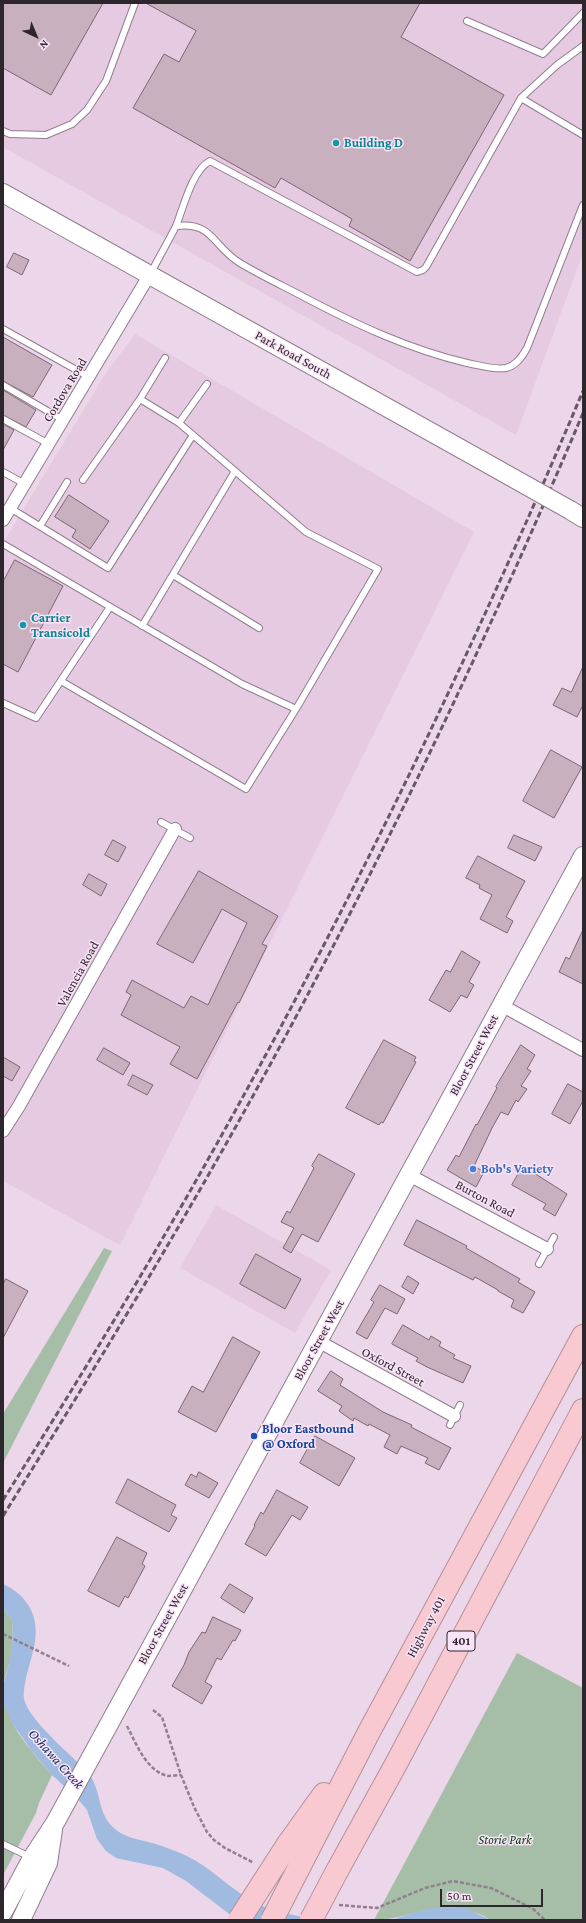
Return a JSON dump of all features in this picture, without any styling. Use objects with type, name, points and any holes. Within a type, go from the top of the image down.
[{"type":"highway","name":"Highway 401","points":[[272,1920],[298,1848],[370,1730],[583,1336]]},
{"type":"highway","name":"401","points":[[311,1920],[341,1874],[396,1764],[583,1410]]},
{"type":"highway","points":[[239,1920],[298,1848]]},
{"type":"highway","points":[[327,1920],[341,1874]]},
{"type":"main road","name":"Park Road South","points":[[3,193],[583,518]]},
{"type":"main road","name":"Bloor Street West","points":[[3,1912],[32,1858],[120,1720],[318,1341],[583,856]]},
{"type":"main road","name":"Bloor Street West","points":[[21,1920],[48,1863],[55,1823]]},
{"type":"street","name":"Cordova Road","points":[[3,520],[150,274]]},
{"type":"street","name":"Valencia Road","points":[[3,1131],[19,1106],[175,830]]},
{"type":"street","points":[[501,1005],[583,1050]]},
{"type":"street","name":"Burton Road","points":[[409,1175],[547,1248]]},
{"type":"street","name":"Oxford Street","points":[[318,1341],[452,1420]]},
{"type":"lane","points":[[3,131],[10,134],[46,135],[72,124],[87,110],[106,81],[135,3]]},
{"type":"lane","points":[[466,21],[543,54],[583,13]]},
{"type":"lane","points":[[150,274],[176,226],[184,199],[201,168],[210,161],[413,271],[420,272],[426,267],[521,98],[557,64],[583,46]]},
{"type":"lane","points":[[521,98],[583,135]]},
{"type":"lane","points":[[176,226],[186,224],[199,227],[238,262],[375,332],[436,355],[476,365],[504,368],[518,361],[527,348],[583,205]]},
{"type":"lane","points":[[3,329],[89,377]]},
{"type":"lane","points":[[83,480],[140,399],[164,358]]},
{"type":"lane","points":[[179,423],[207,384]]},
{"type":"lane","points":[[3,385],[63,420]]},
{"type":"lane","points":[[61,681],[246,790],[296,709],[378,569],[306,532],[179,423],[140,399]]},
{"type":"lane","points":[[3,418],[49,444]]},
{"type":"lane","points":[[10,508],[108,568],[193,436]]},
{"type":"lane","points":[[142,626],[235,471]]},
{"type":"lane","points":[[3,472],[25,484]]},
{"type":"lane","points":[[40,526],[67,482]]},
{"type":"lane","points":[[3,544],[242,684],[296,709]]},
{"type":"lane","points":[[173,574],[259,628]]},
{"type":"lane","points":[[3,703],[36,718],[110,607]]},
{"type":"lane","points":[[161,822],[190,838]]},
{"type":"lane","points":[[539,1264],[554,1236]]},
{"type":"lane","points":[[452,1420],[460,1405]]},
{"type":"lane","points":[[3,1844],[32,1858]]},
{"type":"path","points":[[3,1634],[70,1666]]},
{"type":"path","points":[[153,1710],[162,1717],[181,1775],[194,1807],[207,1832],[214,1840],[225,1848],[250,1861]]},
{"type":"path","points":[[120,1720],[144,1758],[158,1771],[168,1776],[181,1775]]},
{"type":"path","points":[[355,1908],[377,1908],[425,1888],[453,1881],[491,1888],[532,1908],[545,1920]]},
{"type":"shaded area","points":[[3,3],[583,3],[583,253],[516,435],[3,147]]},
{"type":"shaded area","points":[[135,334],[474,532],[120,1245],[3,1181],[3,543],[104,376]]},
{"type":"shaded area","points":[[216,1205],[331,1270],[295,1333],[180,1268]]},
{"type":"green space","points":[[104,1248],[112,1251],[3,1463],[3,1414]]},
{"type":"green space","points":[[3,1609],[13,1621],[12,1652],[4,1682],[4,1696],[7,1708],[18,1733],[52,1775],[36,1813],[3,1875]]},
{"type":"green space","name":"Storie Park","points":[[517,1653],[583,1688],[583,1920],[490,1920],[471,1911],[446,1907],[399,1917],[374,1920]]},
{"type":"water","name":"Oshawa Creek","points":[[3,1584],[11,1588],[25,1600],[34,1617],[36,1634],[35,1643],[24,1691],[24,1699],[28,1708],[52,1738],[89,1774],[96,1788],[105,1816],[114,1828],[124,1835],[166,1847],[187,1856],[213,1872],[245,1897],[262,1906],[285,1913],[318,1920],[241,1920],[228,1913],[186,1881],[163,1868],[116,1858],[106,1851],[97,1839],[87,1810],[78,1799],[52,1775],[31,1750],[13,1724],[4,1705],[4,1683],[12,1651],[13,1621],[3,1609]]},
{"type":"water","points":[[443,1907],[466,1908],[490,1920],[391,1920],[426,1909]]},
{"type":"building","points":[[3,3],[103,3],[51,95],[3,68]]},
{"type":"building","name":"Building D","points":[[146,3],[420,3],[401,37],[504,95],[410,261],[349,226],[352,219],[281,178],[275,188],[133,108],[164,54],[179,62],[196,31]]},
{"type":"building","points":[[14,253],[29,260],[22,275],[7,267]]},
{"type":"building","points":[[3,337],[52,365],[33,397],[3,381]]},
{"type":"building","points":[[3,390],[36,410],[26,427],[3,415]]},
{"type":"building","points":[[3,424],[14,430],[3,450]]},
{"type":"building","points":[[69,495],[109,521],[90,549],[72,537],[76,530],[55,517]]},
{"type":"building","name":"Carrier Transicold","points":[[15,560],[63,586],[18,672],[3,664],[3,582]]},
{"type":"building","points":[[583,667],[583,705],[577,717],[553,705],[562,688],[571,692]]},
{"type":"building","points":[[551,750],[582,767],[554,818],[523,801]]},
{"type":"building","points":[[514,835],[542,847],[535,861],[508,848]]},
{"type":"building","points":[[113,840],[126,847],[118,862],[105,855]]},
{"type":"building","points":[[478,856],[525,881],[506,917],[513,921],[507,933],[480,919],[492,895],[479,888],[480,885],[466,878]]},
{"type":"building","points":[[199,871],[278,916],[262,944],[267,946],[239,1003],[238,1002],[197,1079],[170,1064],[180,1047],[121,1015],[131,995],[126,992],[132,980],[184,1008],[191,996],[208,1005],[247,923],[222,909],[193,963],[157,944]]},
{"type":"building","points":[[89,874],[107,884],[101,896],[83,885]]},
{"type":"building","points":[[583,930],[583,984],[559,972],[566,957],[569,959]]},
{"type":"building","points":[[462,951],[480,962],[469,982],[474,985],[467,998],[461,995],[450,1012],[429,1000],[446,970],[450,972]]},
{"type":"building","points":[[384,1040],[416,1057],[414,1061],[416,1062],[383,1123],[381,1122],[379,1125],[346,1108]]},
{"type":"building","points":[[521,1045],[535,1055],[527,1069],[531,1071],[521,1086],[527,1089],[518,1102],[516,1100],[508,1115],[501,1112],[492,1128],[474,1166],[484,1172],[476,1187],[447,1170],[456,1155],[459,1157],[497,1088],[496,1087]]},
{"type":"building","points":[[104,1048],[130,1063],[123,1075],[97,1060]]},
{"type":"building","points":[[3,1057],[20,1067],[12,1081],[3,1076]]},
{"type":"building","points":[[133,1075],[153,1085],[147,1095],[128,1085]]},
{"type":"building","points":[[568,1084],[583,1092],[583,1101],[570,1124],[552,1114]]},
{"type":"building","points":[[319,1154],[355,1174],[318,1242],[302,1234],[291,1253],[283,1248],[294,1228],[281,1222],[287,1211],[290,1213],[314,1168],[312,1166]]},
{"type":"building","points":[[523,1166],[567,1194],[555,1216],[543,1209],[546,1204],[512,1185]]},
{"type":"building","points":[[417,1220],[467,1246],[466,1248],[520,1279],[518,1282],[535,1292],[523,1313],[511,1307],[514,1300],[498,1290],[475,1277],[473,1280],[404,1245]]},
{"type":"building","points":[[256,1254],[301,1279],[285,1309],[240,1284]]},
{"type":"building","points":[[408,1276],[419,1283],[413,1294],[402,1287]]},
{"type":"building","points":[[6,1279],[28,1291],[3,1338],[3,1285]]},
{"type":"building","points":[[380,1285],[405,1299],[397,1314],[385,1308],[367,1339],[356,1333],[374,1302],[371,1300]]},
{"type":"building","points":[[403,1325],[429,1340],[431,1336],[441,1342],[439,1346],[455,1355],[453,1358],[471,1366],[463,1383],[416,1361],[418,1358],[392,1344]]},
{"type":"building","points":[[233,1337],[260,1352],[216,1432],[178,1412],[192,1386],[203,1392]]},
{"type":"building","points":[[331,1371],[343,1379],[340,1385],[383,1412],[412,1425],[411,1427],[451,1448],[439,1470],[425,1463],[428,1458],[401,1446],[397,1454],[384,1447],[390,1435],[369,1424],[368,1426],[354,1418],[353,1421],[339,1411],[342,1406],[318,1391]]},
{"type":"building","points":[[315,1436],[355,1458],[339,1486],[300,1463]]},
{"type":"building","points":[[199,1472],[218,1483],[209,1498],[185,1485],[191,1474],[196,1477]]},
{"type":"building","points":[[128,1479],[176,1505],[171,1515],[177,1518],[169,1532],[116,1503]]},
{"type":"building","points":[[277,1490],[308,1507],[300,1520],[292,1515],[266,1556],[245,1544],[261,1512],[263,1514]]},
{"type":"building","points":[[117,1537],[147,1553],[142,1564],[145,1566],[128,1598],[125,1596],[119,1607],[88,1591]]},
{"type":"building","points":[[230,1584],[253,1598],[244,1613],[221,1598]]},
{"type":"building","points":[[213,1617],[241,1630],[221,1660],[217,1658],[205,1682],[212,1686],[202,1704],[172,1686],[184,1665],[189,1652],[202,1632],[205,1633]]},
{"type":"railway","points":[[3,1500],[98,1348],[189,1193],[297,997],[398,798],[446,697],[539,494],[583,391]]},
{"type":"railway","points":[[3,1516],[107,1348],[174,1235],[239,1121],[314,984],[435,742],[511,579],[583,413]]},
{"type":"place","name":"Building D","points":[[336,143]]},
{"type":"place","name":"Carrier Transicold","points":[[23,625]]},
{"type":"place","name":"Bob's Variety","points":[[473,1169]]},
{"type":"place","name":"Bloor Eastbound @ Oxford","points":[[254,1436]]}]
